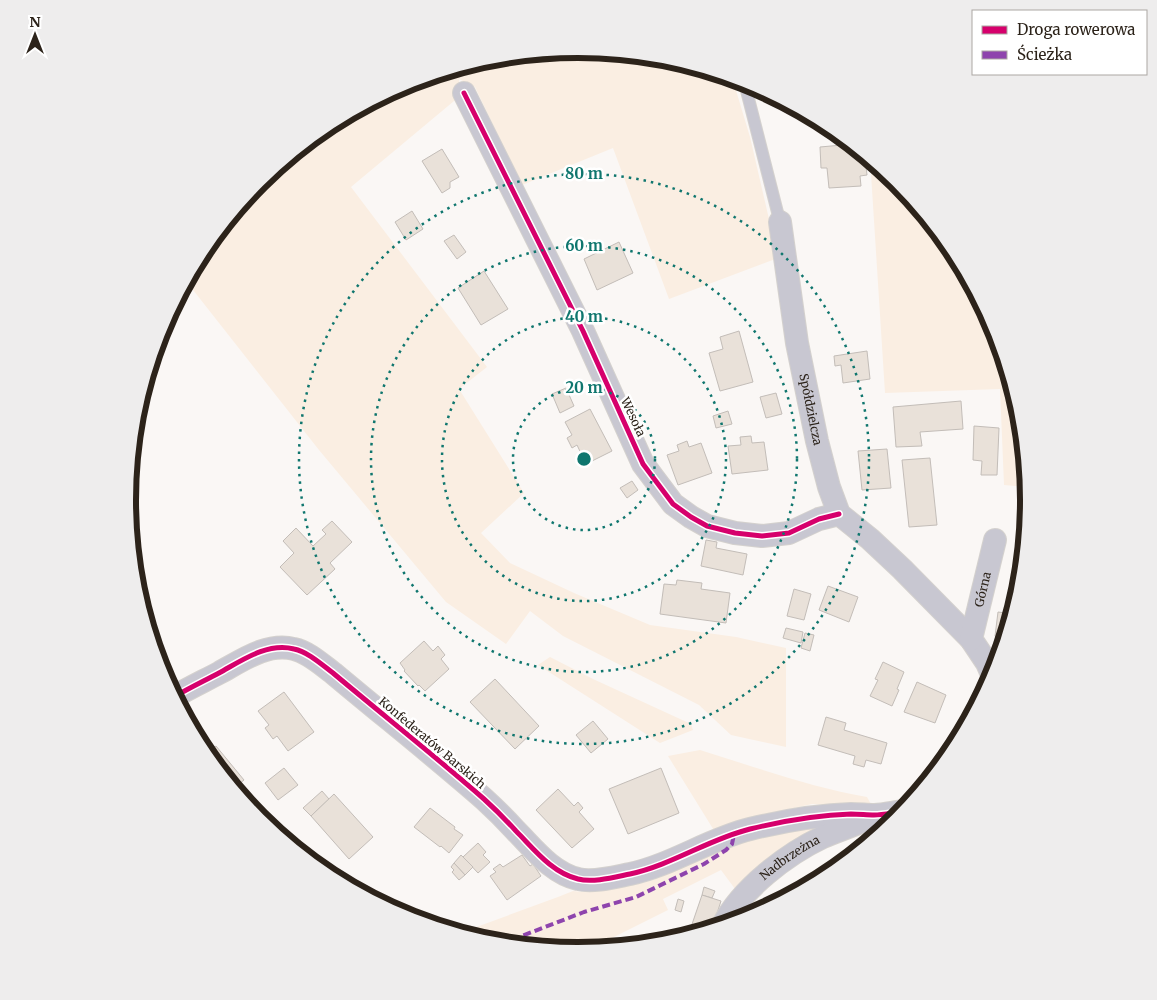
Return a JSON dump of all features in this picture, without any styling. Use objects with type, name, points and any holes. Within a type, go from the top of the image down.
[{"type":"street","name":"Wesoła","points":[[464,93],[583,332],[643,464],[673,504],[691,518],[707,526],[735,533],[762,536],[789,533],[819,519],[839,514]]},
{"type":"street","name":"Spółdzielcza","points":[[780,222],[796,343],[817,441],[829,487],[839,514]]},
{"type":"street","points":[[839,514],[870,539],[902,569],[971,638],[988,666]]},
{"type":"street","name":"Górna","points":[[971,638],[994,540]]},
{"type":"street","name":"Konfederatów Barskich","points":[[181,693],[256,654],[274,648],[295,649],[306,654],[327,669],[461,779],[506,819],[534,850],[556,869],[580,880],[616,877],[634,873],[654,867],[734,834],[781,822],[852,814],[875,815],[891,813]]},
{"type":"street","name":"Nadbrzeżna","points":[[727,917],[743,896],[776,867],[808,845],[875,815]]},
{"type":"lane","name":"Spółdzielcza","points":[[746,90],[780,222]]},
{"type":"shaded area","points":[[550,58],[607,58],[665,66],[735,86],[750,137],[778,258],[669,299],[613,148],[522,185],[475,87],[459,79],[460,96],[351,187],[487,367],[459,389],[524,493],[481,533],[510,563],[574,593],[650,625],[736,637],[786,648],[786,747],[731,735],[699,705],[563,636],[530,611],[506,644],[446,602],[319,450],[191,287],[227,231],[246,208],[287,167],[333,132],[383,103],[436,81],[492,66]]},
{"type":"shaded area","points":[[871,168],[911,208],[930,231],[962,279],[975,304],[998,358],[1006,385],[1017,442],[1021,486],[1004,485],[1000,389],[885,393]]},
{"type":"shaded area","points":[[550,657],[691,724],[693,730],[660,743],[538,665]]},
{"type":"shaded area","points":[[700,750],[804,782],[867,797],[873,808],[812,804],[754,817],[715,832],[668,756]]},
{"type":"shaded area","points":[[830,821],[738,893],[721,870],[663,899],[668,910],[604,942],[550,942],[521,939],[471,929],[573,891],[596,891],[643,883],[659,878],[736,838]]},
{"type":"building","points":[[842,145],[866,163],[867,175],[860,176],[861,186],[829,188],[827,168],[821,168],[820,147]]},
{"type":"building","points":[[442,149],[459,177],[450,182],[450,188],[442,193],[422,161]]},
{"type":"building","points":[[412,211],[423,229],[406,240],[395,222]]},
{"type":"building","points":[[454,235],[466,252],[457,259],[444,241]]},
{"type":"building","points":[[619,242],[633,273],[597,290],[584,259]]},
{"type":"building","points":[[484,271],[508,309],[481,325],[458,288]]},
{"type":"building","points":[[739,331],[753,382],[720,391],[709,353],[723,349],[720,337]]},
{"type":"building","points":[[867,351],[870,379],[843,383],[841,365],[835,366],[834,356]]},
{"type":"building","points":[[566,388],[574,406],[560,413],[552,394]]},
{"type":"building","points":[[776,393],[782,414],[766,418],[760,397]]},
{"type":"building","points":[[961,401],[963,429],[920,432],[922,446],[896,447],[893,407]]},
{"type":"building","points":[[590,409],[612,451],[586,464],[577,445],[572,448],[567,438],[572,435],[565,422]]},
{"type":"building","points":[[728,411],[732,424],[716,428],[713,416]]},
{"type":"building","points":[[974,426],[999,428],[997,475],[981,475],[982,461],[973,460]]},
{"type":"building","points":[[751,436],[752,443],[764,442],[768,470],[732,474],[728,446],[741,445],[740,437]]},
{"type":"building","points":[[687,441],[689,447],[701,443],[712,473],[678,485],[667,455],[679,451],[677,445]]},
{"type":"building","points":[[887,449],[891,488],[862,490],[858,451]]},
{"type":"building","points":[[930,458],[937,525],[909,527],[902,460]]},
{"type":"building","points":[[632,481],[638,490],[627,498],[620,488]]},
{"type":"building","points":[[332,521],[352,542],[330,563],[335,569],[307,595],[280,567],[294,553],[283,541],[296,528],[313,546],[326,534],[322,530]]},
{"type":"building","points":[[706,540],[717,542],[716,548],[747,554],[743,575],[701,566]]},
{"type":"building","points":[[677,580],[702,583],[701,589],[730,593],[726,623],[660,614],[664,584],[676,585]]},
{"type":"building","points":[[828,586],[858,597],[849,622],[819,610]]},
{"type":"building","points":[[794,589],[811,594],[804,620],[787,616]]},
{"type":"building","points":[[998,612],[1006,613],[998,640],[995,636]]},
{"type":"building","points":[[786,628],[803,632],[801,643],[783,638]]},
{"type":"building","points":[[805,633],[814,635],[810,651],[801,648]]},
{"type":"building","points":[[424,641],[433,651],[438,646],[445,655],[441,659],[449,669],[425,691],[404,671],[400,663]]},
{"type":"building","points":[[883,662],[904,672],[892,706],[870,696],[878,680],[875,679]]},
{"type":"building","points":[[495,679],[539,726],[515,749],[470,702]]},
{"type":"building","points":[[917,682],[946,695],[935,723],[904,712]]},
{"type":"building","points":[[284,692],[314,732],[288,751],[277,736],[273,739],[265,728],[269,725],[258,711]]},
{"type":"building","points":[[826,717],[846,723],[844,730],[887,743],[881,764],[866,760],[864,767],[853,764],[855,756],[818,745]]},
{"type":"building","points":[[593,721],[608,739],[591,753],[576,735]]},
{"type":"building","points":[[216,746],[244,780],[239,784],[213,749]]},
{"type":"building","points":[[284,768],[298,785],[278,800],[265,783]]},
{"type":"building","points":[[661,768],[679,813],[628,834],[609,789]]},
{"type":"building","points":[[558,789],[574,806],[578,802],[583,808],[579,812],[594,829],[572,848],[536,810]]},
{"type":"building","points":[[322,791],[329,799],[311,816],[303,808]]},
{"type":"building","points":[[334,794],[373,837],[349,859],[311,816]]},
{"type":"building","points":[[430,808],[463,835],[449,853],[414,827]]},
{"type":"building","points":[[478,843],[486,852],[483,855],[490,862],[478,873],[463,857]]},
{"type":"building","points":[[461,855],[473,867],[465,875],[454,863]]},
{"type":"building","points":[[522,855],[530,866],[533,864],[541,876],[507,900],[490,876],[496,872],[493,869],[500,864],[503,867]]},
{"type":"building","points":[[454,863],[465,875],[459,880],[452,872],[454,870],[451,867]]},
{"type":"building","points":[[704,887],[715,891],[712,898],[702,895]]},
{"type":"building","points":[[702,895],[721,901],[715,921],[691,928]]},
{"type":"building","points":[[678,899],[684,901],[681,912],[675,910]]},
{"type":"marked path","points":[[516,938],[584,912],[636,897],[704,864],[726,850],[732,844],[734,834]]},
{"type":"cycle path","points":[[464,93],[583,331],[643,464],[673,504],[707,526],[735,533],[762,536],[789,533],[819,519],[839,514]]},
{"type":"cycle path","points":[[181,693],[245,658],[264,650],[284,648],[304,653],[333,673],[465,783],[552,866],[560,872],[578,879],[604,879],[646,870],[735,833],[762,826],[826,816],[891,813]]}]
